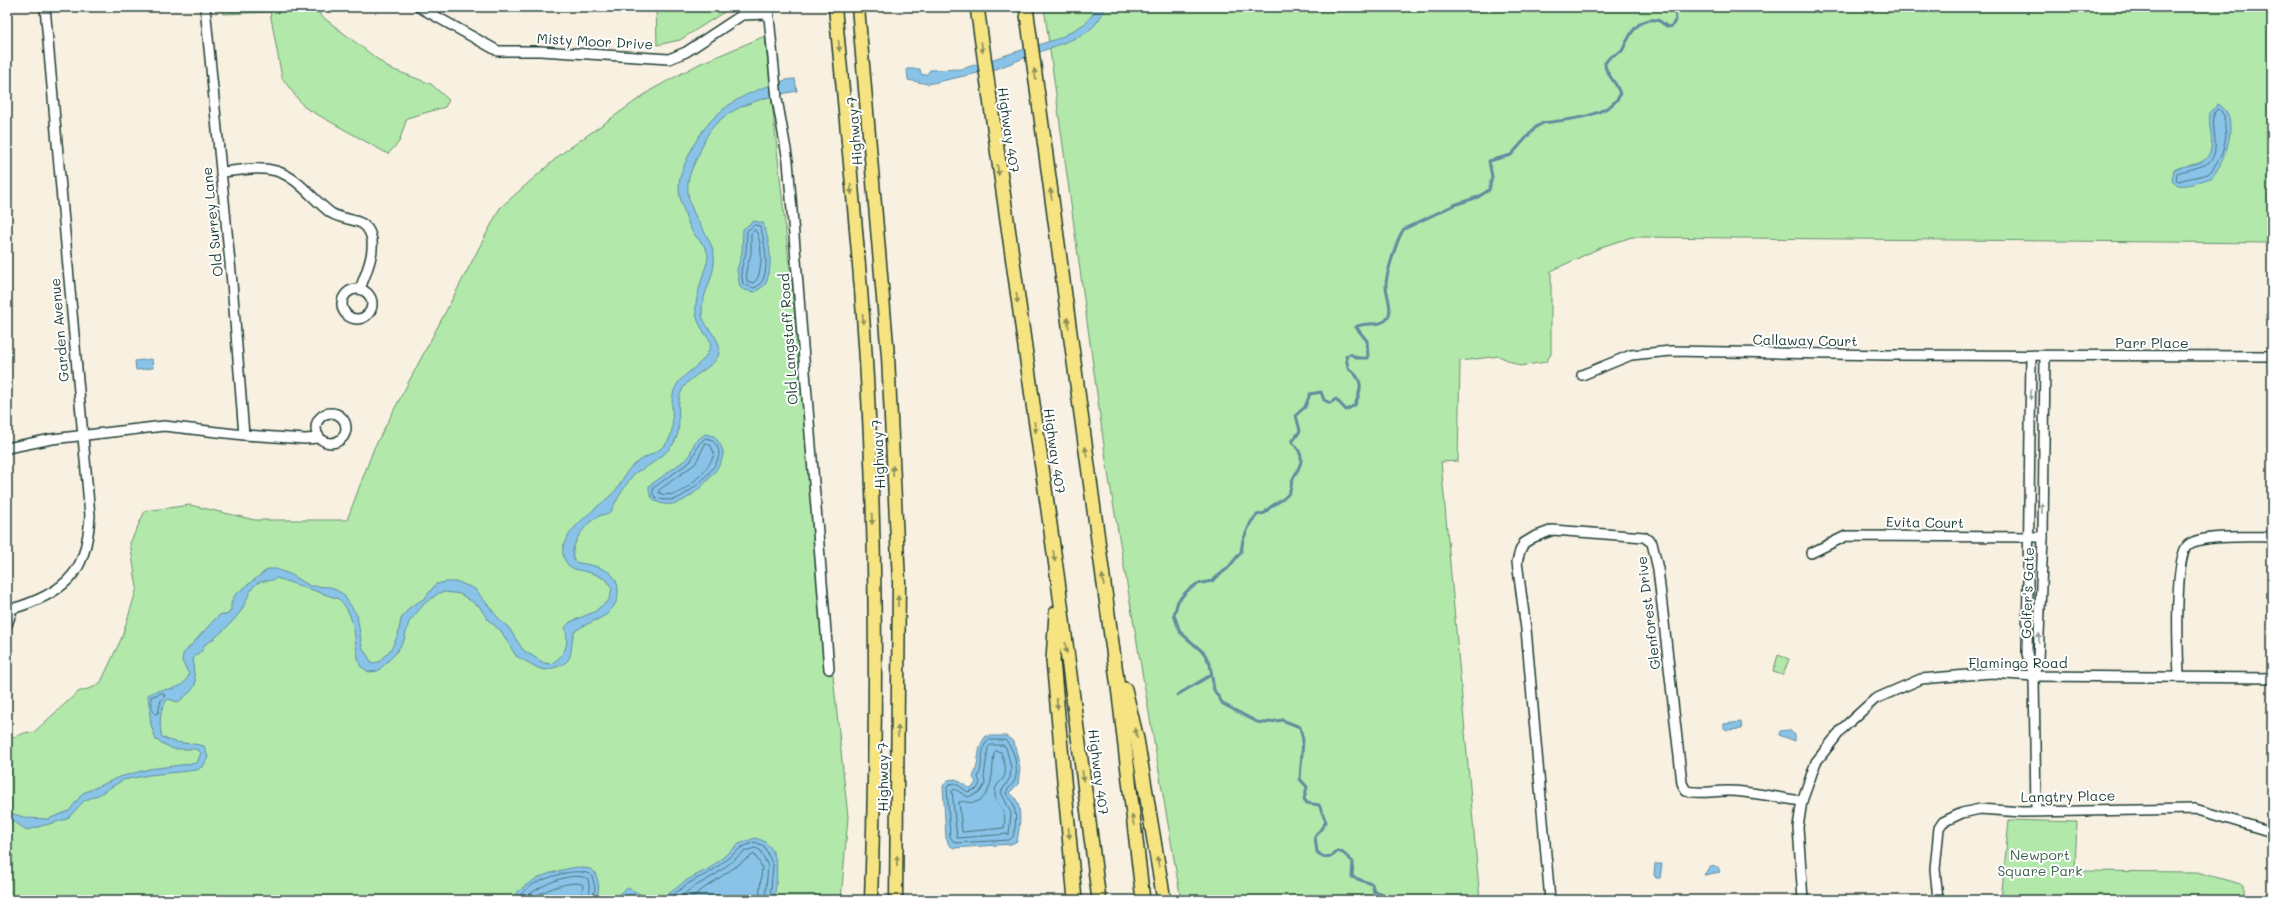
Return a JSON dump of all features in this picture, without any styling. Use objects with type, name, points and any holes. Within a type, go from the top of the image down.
[{"type":"highway","name":"Highway 407","points":[[977,7],[993,131],[1058,581],[1099,900]]},
{"type":"highway","name":"Highway 407","points":[[1026,7],[1109,619],[1143,900]]},
{"type":"highway","points":[[1058,581],[1053,660],[1075,900]]},
{"type":"highway","points":[[1109,619],[1137,740],[1164,900]]},
{"type":"main road","name":"Highway 7","points":[[835,7],[866,360],[874,583],[874,797],[871,900]]},
{"type":"main road","name":"Highway 7","points":[[858,7],[888,356],[899,582],[896,900]]},
{"type":"street","name":"Garden Avenue","points":[[7,625],[11,618],[9,607],[20,608],[50,594],[72,577],[79,566],[87,543],[90,516],[44,7]]},
{"type":"street","name":"Old Surrey Lane","points":[[205,7],[244,435]]},
{"type":"street","name":"Misty Moor Drive","points":[[419,7],[498,51],[540,51],[669,59],[686,52],[742,15],[768,11]]},
{"type":"street","name":"Old Langstaff Road","points":[[768,11],[776,99],[788,161],[829,669]]},
{"type":"street","points":[[221,172],[265,168],[287,174],[332,213],[358,220],[364,224],[372,236],[371,252],[360,289]]},
{"type":"street","name":"Callaway Court","points":[[1582,375],[1631,355],[1670,351],[2031,356]]},
{"type":"street","name":"Parr Place","points":[[2031,356],[2272,356]]},
{"type":"street","name":"Golfer's Gate","points":[[2031,356],[2027,654],[2034,676]]},
{"type":"street","name":"Golfer's Gate","points":[[2034,676],[2038,659],[2043,537],[2045,356]]},
{"type":"street","points":[[7,448],[52,439],[164,426],[244,435],[305,439],[319,438]]},
{"type":"street","name":"Glenforest Drive","points":[[1550,900],[1526,628],[1517,562],[1524,543],[1534,537],[1553,530],[1644,537],[1652,543],[1658,569],[1682,783],[1686,791],[1696,793],[1726,791],[1749,793],[1802,802]]},
{"type":"street","name":"Evita Court","points":[[1810,552],[1846,536],[2043,537]]},
{"type":"street","points":[[2179,676],[2179,576],[2183,550],[2189,544],[2200,539],[2272,537]]},
{"type":"street","name":"Flamingo Road","points":[[1803,900],[1798,827],[1802,802],[1816,762],[1842,728],[1875,699],[1921,679],[1991,673],[2034,676],[2179,676],[2272,678]]},
{"type":"street","points":[[2034,676],[2036,811]]},
{"type":"street","name":"Langtry Place","points":[[1938,900],[1935,869],[1939,828],[1943,822],[1957,814],[1980,809],[2036,811],[2195,809],[2272,832]]},
{"type":"green space","points":[[223,7],[319,7],[320,15],[389,68],[431,84],[449,100],[445,107],[407,118],[399,142],[388,154],[304,107],[282,78],[270,12],[223,14]]},
{"type":"green space","points":[[656,7],[732,7],[680,40],[657,45]]},
{"type":"green space","points":[[1044,7],[2272,7],[2272,243],[1632,237],[1604,246],[1551,271],[1551,354],[1546,362],[1520,366],[1499,356],[1460,361],[1458,461],[1441,462],[1480,900],[1181,900],[1107,467]]},
{"type":"green space","points":[[765,36],[848,817],[841,900],[7,900],[7,739],[28,732],[33,733],[78,692],[94,687],[101,682],[122,637],[137,588],[130,543],[145,511],[190,505],[255,520],[347,520],[374,448],[500,208],[561,154],[651,90],[699,64]]},
{"type":"green space","points":[[1778,655],[1789,659],[1783,675],[1773,672]]},
{"type":"green space","name":"Newport Square Park","points":[[2009,820],[2077,822],[2075,871],[2197,872],[2244,885],[2244,900],[2001,900]]},
{"type":"water","points":[[1098,7],[1106,7],[1096,24],[1081,36],[996,69],[928,84],[908,80],[907,69],[920,69],[921,74],[926,75],[930,70],[962,69],[1060,38],[1086,23]]},
{"type":"water","points":[[795,79],[797,91],[763,99],[741,107],[721,119],[708,133],[691,171],[688,181],[689,199],[694,213],[709,240],[714,254],[713,269],[702,306],[702,313],[703,319],[719,344],[718,356],[712,364],[691,379],[683,388],[680,395],[678,408],[678,435],[672,445],[657,460],[632,476],[611,511],[608,514],[601,515],[594,519],[581,532],[577,540],[573,556],[575,562],[596,566],[608,572],[613,576],[616,582],[618,596],[616,603],[607,614],[574,632],[570,657],[567,661],[563,664],[545,670],[538,668],[516,656],[501,631],[488,620],[479,606],[460,594],[445,592],[439,593],[424,604],[409,622],[404,640],[396,653],[378,671],[369,672],[360,666],[352,622],[345,606],[339,599],[277,578],[263,581],[254,586],[241,611],[234,620],[219,635],[204,645],[203,650],[194,656],[193,665],[195,685],[192,690],[178,702],[168,699],[161,712],[160,728],[162,737],[167,740],[204,746],[208,757],[204,765],[197,770],[149,775],[123,780],[100,794],[84,801],[67,819],[27,830],[13,821],[7,821],[7,812],[27,818],[48,819],[69,811],[83,793],[120,777],[149,769],[197,763],[201,753],[197,749],[173,749],[156,740],[151,725],[148,695],[159,690],[177,687],[186,681],[189,674],[182,661],[183,654],[216,618],[221,614],[227,615],[231,610],[231,603],[235,595],[268,569],[276,569],[292,575],[310,586],[331,587],[343,594],[357,615],[362,647],[372,663],[379,662],[391,649],[398,635],[401,619],[409,608],[425,598],[436,584],[446,582],[458,582],[475,589],[500,620],[509,628],[523,650],[544,663],[551,664],[556,661],[565,649],[567,640],[565,628],[570,622],[594,612],[609,600],[612,589],[607,580],[573,568],[567,564],[563,554],[567,537],[582,520],[615,491],[632,466],[665,445],[671,433],[672,398],[677,384],[700,363],[709,350],[711,342],[700,324],[696,310],[696,303],[708,253],[690,227],[681,201],[679,184],[683,168],[695,143],[703,131],[721,111],[744,96],[783,81]]},
{"type":"water","points":[[2218,104],[2225,110],[2229,119],[2230,129],[2226,152],[2221,162],[2211,178],[2185,185],[2176,184],[2172,181],[2174,170],[2200,163],[2208,156],[2211,145],[2210,113]]},
{"type":"water","points":[[754,221],[763,223],[768,238],[770,254],[768,277],[765,285],[755,292],[744,290],[740,287],[737,270],[742,253],[743,229]]},
{"type":"water","points":[[152,359],[153,368],[136,370],[135,361]]},
{"type":"water","points":[[705,434],[714,436],[721,446],[723,452],[719,466],[698,490],[683,501],[672,504],[662,504],[657,502],[651,496],[649,486],[688,458],[695,442]]},
{"type":"water","points":[[1741,722],[1742,729],[1727,730],[1724,728],[1724,724]]},
{"type":"water","points":[[1789,730],[1795,735],[1795,741],[1779,735],[1780,731]]},
{"type":"water","points":[[986,736],[1006,736],[1014,742],[1020,768],[1018,784],[1009,793],[1014,796],[1019,807],[1020,821],[1017,841],[1011,844],[954,848],[949,845],[946,838],[943,786],[948,780],[956,779],[969,788],[973,787],[976,782],[973,777],[977,766],[980,746]]},
{"type":"water","points":[[755,838],[764,842],[770,847],[774,855],[777,873],[774,900],[617,900],[620,893],[628,888],[646,897],[663,898],[687,880],[710,868],[739,844]]},
{"type":"water","points":[[1655,864],[1662,864],[1660,878],[1656,878],[1654,875]]},
{"type":"water","points":[[1710,866],[1718,867],[1720,872],[1704,875]]},
{"type":"water","points":[[577,867],[590,869],[595,873],[599,887],[598,894],[594,900],[510,900],[517,892],[540,877],[557,871]]},
{"type":"waterway","points":[[1387,900],[1381,893],[1374,892],[1372,884],[1352,877],[1353,862],[1343,853],[1338,851],[1332,856],[1323,857],[1317,852],[1315,837],[1326,822],[1319,805],[1307,803],[1304,799],[1307,787],[1300,779],[1303,740],[1300,727],[1282,720],[1265,723],[1257,722],[1223,704],[1214,690],[1210,664],[1204,653],[1180,632],[1174,615],[1178,601],[1187,591],[1197,584],[1212,581],[1228,568],[1241,552],[1243,540],[1251,522],[1257,515],[1265,513],[1270,507],[1283,499],[1289,493],[1292,481],[1301,462],[1300,453],[1292,442],[1300,431],[1296,415],[1305,407],[1310,394],[1321,392],[1324,400],[1330,403],[1336,399],[1346,410],[1355,405],[1359,394],[1360,385],[1357,376],[1348,368],[1346,356],[1350,354],[1358,358],[1368,358],[1367,341],[1356,327],[1363,324],[1383,322],[1390,313],[1386,282],[1395,248],[1404,229],[1454,205],[1478,197],[1489,190],[1492,177],[1489,161],[1511,155],[1536,127],[1543,123],[1574,119],[1597,113],[1614,102],[1620,95],[1619,90],[1607,71],[1605,63],[1610,57],[1622,51],[1634,29],[1644,22],[1657,20],[1668,27],[1672,26],[1676,19],[1674,7]]},
{"type":"waterway","points":[[1177,695],[1211,675]]}]
